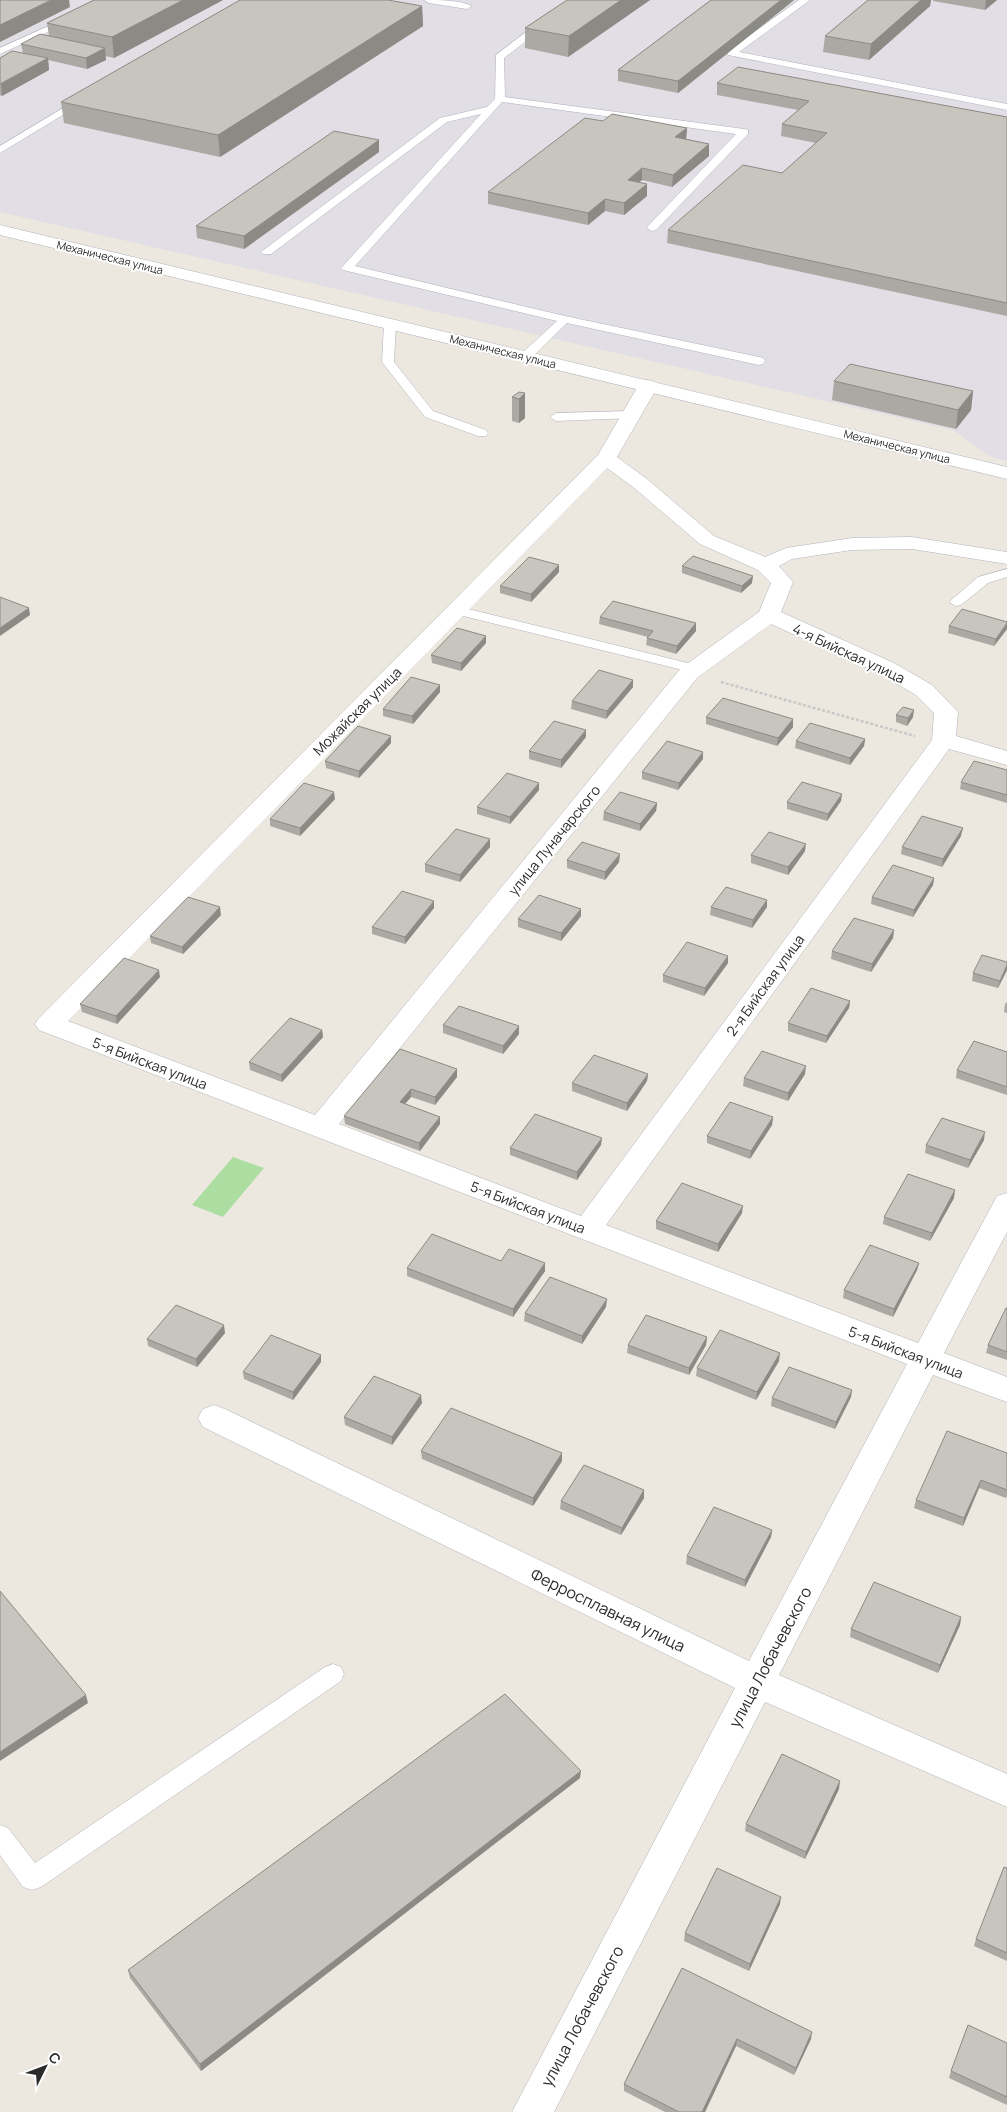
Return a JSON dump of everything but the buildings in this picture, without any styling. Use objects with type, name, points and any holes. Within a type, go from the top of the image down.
[{"type":"street","name":"Механическая улица","points":[[0,230],[1007,473]]},
{"type":"street","name":"Можайская улица","points":[[49,1024],[606,458],[648,386]]},
{"type":"street","points":[[606,458],[640,483],[707,540],[766,565],[782,582],[768,615]]},
{"type":"street","points":[[766,565],[786,554],[852,544],[912,543],[1007,558]]},
{"type":"street","name":"улица Луначарского","points":[[320,1128],[692,671],[768,615]]},
{"type":"street","name":"4-я Бийская улица","points":[[768,615],[886,668],[924,690],[946,712],[943,742]]},
{"type":"street","points":[[943,742],[1007,758]]},
{"type":"street","name":"2-я Бийская улица","points":[[587,1230],[943,742]]},
{"type":"street","name":"5-я Бийская улица","points":[[49,1024],[1007,1390]]},
{"type":"street","name":"улица Лобачевского","points":[[532,2112],[1007,1203]]},
{"type":"street","name":"Ферросплавная улица","points":[[214,1418],[757,1682],[1007,1791]]},
{"type":"lane","points":[[0,51],[113,0]]},
{"type":"lane","points":[[429,0],[467,6]]},
{"type":"lane","points":[[574,0],[499,57],[500,99],[347,268],[758,361]]},
{"type":"lane","points":[[805,0],[731,53],[1007,107]]},
{"type":"lane","points":[[0,150],[92,94]]},
{"type":"lane","points":[[500,99],[744,132],[652,228]]},
{"type":"lane","points":[[267,252],[444,120],[491,109]]},
{"type":"lane","points":[[525,357],[566,319]]},
{"type":"lane","points":[[390,324],[388,362],[429,414],[482,433]]},
{"type":"lane","points":[[556,417],[630,415]]},
{"type":"lane","points":[[956,602],[983,580],[1007,573]]},
{"type":"lane","points":[[456,610],[692,671]]},
{"type":"lane","points":[[0,1836],[32,1879],[333,1674]]},
{"type":"path","points":[[692,671],[943,742]]},
{"type":"shaded area","points":[[0,0],[1007,0],[1007,461],[991,457],[953,430],[0,212]]},
{"type":"green space","points":[[233,1157],[264,1168],[223,1217],[192,1205]]}]
